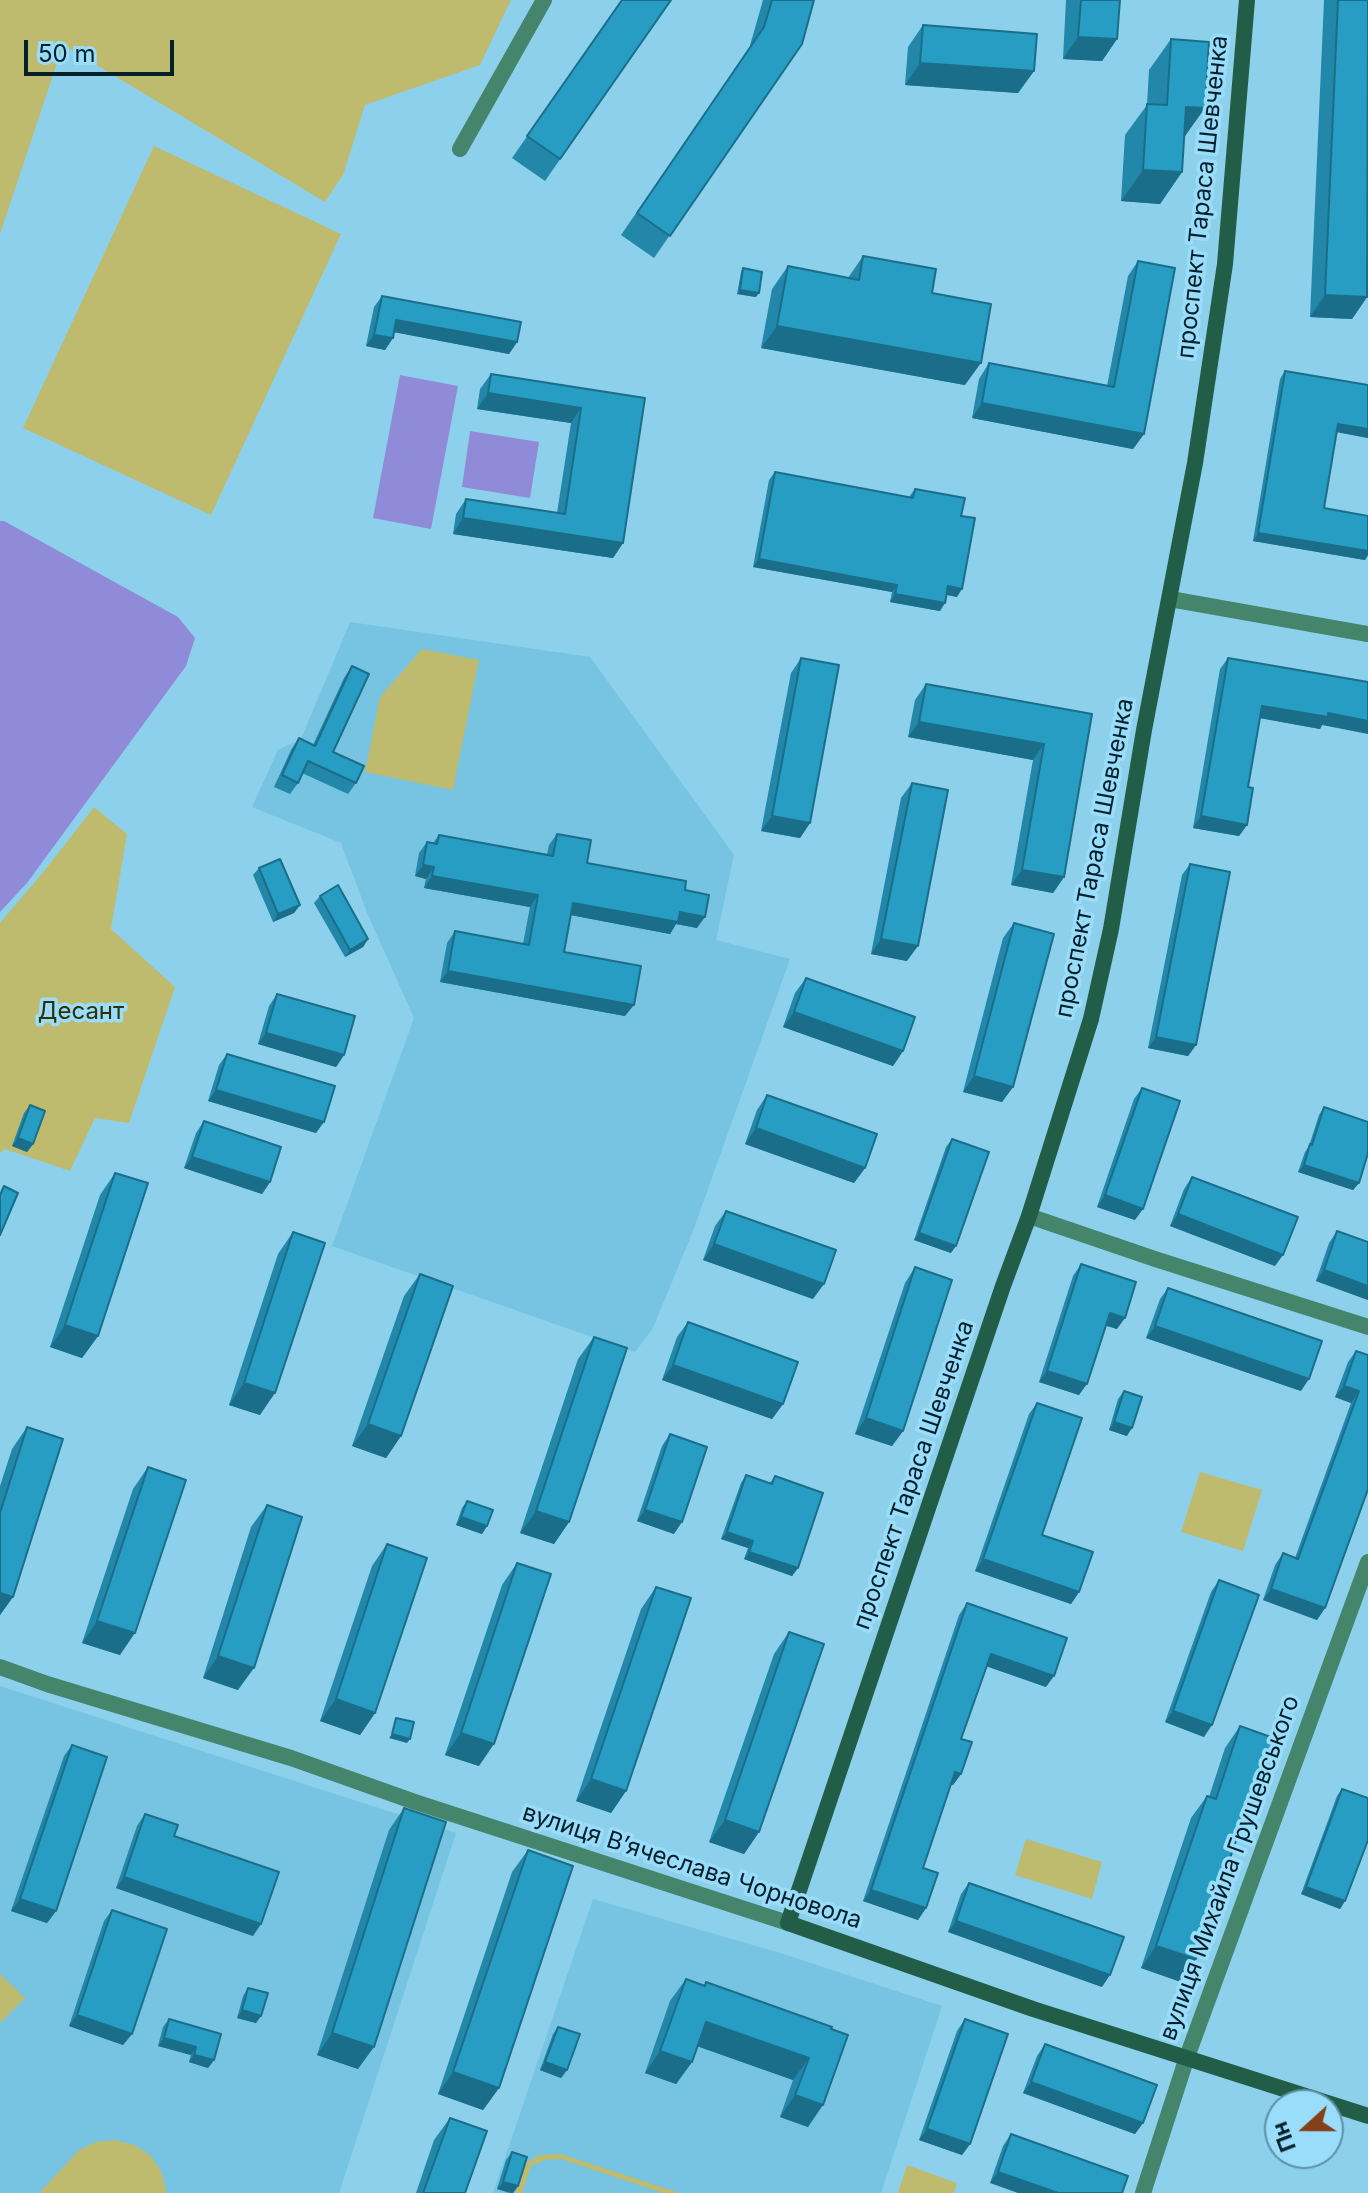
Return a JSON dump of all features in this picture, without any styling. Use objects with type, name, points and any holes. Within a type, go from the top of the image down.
[{"type":"street","points":[[460,149],[544,0]]},
{"type":"street","name":"проспект Тараса Шевченка","points":[[788,1923],[1029,1216],[1091,1019],[1111,929],[1141,745],[1195,463],[1225,264],[1247,0]]},
{"type":"street","points":[[1170,599],[1368,634]]},
{"type":"street","points":[[1029,1216],[1368,1327]]},
{"type":"street","name":"вулиця Михайла Грушевського","points":[[1143,2193],[1187,2057],[1368,1562]]},
{"type":"street","name":"вулиця Вʼячеслава Чорновола","points":[[0,1667],[291,1758],[415,1802],[788,1923],[1033,2009],[1368,2116]]},
{"type":"shaded area","points":[[400,375],[458,386],[431,529],[373,518]]},
{"type":"shaded area","points":[[470,431],[539,442],[530,498],[462,487]]},
{"type":"shaded area","points":[[0,521],[178,617],[195,638],[186,666],[27,883],[0,912]]},
{"type":"shaded area","points":[[350,622],[590,657],[734,855],[716,940],[790,959],[693,1231],[653,1328],[635,1352],[332,1246],[414,1018],[368,915],[341,843],[252,807],[278,750],[301,739]]},
{"type":"shaded area","points":[[0,1686],[456,1833],[339,2193],[0,2193]]},
{"type":"shaded area","points":[[593,1899],[777,1952],[942,2006],[881,2193],[493,2193]]},
{"type":"green space","points":[[0,0],[511,0],[480,65],[365,105],[343,175],[325,202],[63,45],[0,234]]},
{"type":"green space","points":[[154,146],[341,234],[211,515],[23,428]]},
{"type":"green space","points":[[422,649],[479,660],[453,790],[365,772],[380,697]]},
{"type":"green space","name":"Десант","points":[[94,807],[127,834],[111,929],[175,987],[129,1123],[95,1118],[70,1171],[5,1149],[0,1153],[0,923]]},
{"type":"green space","points":[[1200,1472],[1262,1490],[1243,1551],[1181,1532]]},
{"type":"green space","points":[[1026,1839],[1102,1862],[1092,1899],[1015,1875]]},
{"type":"green space","points":[[0,1974],[25,1998],[0,2023]]},
{"type":"green space","points":[[115,2140],[134,2145],[150,2155],[161,2171],[167,2193],[39,2193],[79,2150],[96,2142]]},
{"type":"green space","points":[[561,2154],[680,2193],[663,2193],[561,2159],[545,2160],[531,2166],[522,2193],[515,2193],[525,2163],[540,2155]]},
{"type":"green space","points":[[907,2165],[957,2183],[954,2193],[898,2193]]},
{"type":"building","points":[[622,0],[671,0],[560,159],[527,136]]},
{"type":"building","points":[[772,0],[814,0],[802,44],[670,236],[637,213],[764,27]]},
{"type":"building","points":[[1081,0],[1120,0],[1117,39],[1078,37]]},
{"type":"building","points":[[1338,0],[1368,0],[1367,297],[1325,295]]},
{"type":"building","points":[[923,25],[1037,34],[1034,71],[920,63]]},
{"type":"building","points":[[1171,39],[1209,42],[1205,108],[1186,107],[1182,172],[1143,170],[1147,104],[1167,105]]},
{"type":"building","points":[[863,256],[936,269],[932,293],[991,304],[981,363],[777,326],[788,266],[859,280]]},
{"type":"building","points":[[1138,261],[1175,268],[1144,434],[982,403],[989,363],[1114,387]]},
{"type":"building","points":[[743,268],[762,272],[759,293],[740,290]]},
{"type":"building","points":[[382,296],[521,322],[517,342],[396,320],[393,338],[374,335]]},
{"type":"building","points":[[1285,371],[1368,385],[1368,429],[1338,424],[1324,508],[1368,516],[1368,551],[1258,533]]},
{"type":"building","points":[[491,374],[645,398],[623,543],[463,518],[466,499],[565,514],[581,408],[488,393]]},
{"type":"building","points":[[775,472],[913,498],[915,489],[965,498],[961,516],[975,518],[962,589],[948,586],[945,603],[895,594],[897,585],[759,559]]},
{"type":"building","points":[[801,658],[839,665],[810,823],[772,816]]},
{"type":"building","points":[[1228,658],[1368,682],[1368,721],[1262,706],[1248,787],[1253,788],[1247,825],[1201,816]]},
{"type":"building","points":[[352,666],[369,674],[333,752],[364,766],[356,783],[308,761],[298,783],[282,775],[299,738],[315,746]]},
{"type":"building","points":[[926,684],[1092,714],[1064,877],[1022,870],[1044,744],[919,722]]},
{"type":"building","points":[[912,783],[948,790],[918,946],[881,939]]},
{"type":"building","points":[[557,834],[591,840],[587,863],[686,881],[685,890],[709,895],[705,917],[680,912],[678,922],[573,903],[564,952],[641,966],[634,1005],[448,971],[455,931],[529,945],[538,895],[432,876],[434,867],[423,865],[427,842],[437,844],[439,835],[553,856]]},
{"type":"building","points":[[280,859],[300,905],[278,914],[259,868]]},
{"type":"building","points":[[1190,864],[1230,872],[1196,1045],[1156,1037]]},
{"type":"building","points":[[338,885],[368,939],[350,950],[320,896]]},
{"type":"building","points":[[1014,923],[1054,934],[1013,1087],[974,1076]]},
{"type":"building","points":[[806,978],[915,1017],[903,1051],[794,1012]]},
{"type":"building","points":[[277,994],[355,1016],[344,1055],[266,1033]]},
{"type":"building","points":[[227,1054],[335,1086],[324,1122],[216,1090]]},
{"type":"building","points":[[1142,1088],[1180,1101],[1143,1209],[1105,1195]]},
{"type":"building","points":[[767,1095],[877,1134],[865,1168],[756,1128]]},
{"type":"building","points":[[30,1105],[45,1111],[33,1144],[18,1138]]},
{"type":"building","points":[[1324,1107],[1368,1122],[1368,1153],[1359,1183],[1304,1165]]},
{"type":"building","points":[[204,1121],[281,1147],[270,1182],[192,1157]]},
{"type":"building","points":[[952,1139],[989,1152],[956,1246],[919,1233]]},
{"type":"building","points":[[115,1173],[148,1183],[98,1336],[65,1325]]},
{"type":"building","points":[[1192,1177],[1298,1217],[1283,1255],[1178,1214]]},
{"type":"building","points":[[4,1186],[18,1193],[0,1235],[0,1195]]},
{"type":"building","points":[[726,1211],[836,1250],[824,1284],[714,1244]]},
{"type":"building","points":[[1337,1231],[1368,1242],[1368,1286],[1324,1270]]},
{"type":"building","points":[[293,1232],[325,1243],[275,1393],[244,1383]]},
{"type":"building","points":[[1081,1264],[1136,1282],[1125,1318],[1110,1313],[1087,1384],[1047,1371]]},
{"type":"building","points":[[915,1267],[952,1280],[903,1431],[866,1418]]},
{"type":"building","points":[[420,1274],[453,1286],[401,1436],[368,1424]]},
{"type":"building","points":[[1168,1288],[1322,1341],[1309,1379],[1155,1326]]},
{"type":"building","points":[[688,1322],[798,1362],[783,1404],[673,1365]]},
{"type":"building","points":[[594,1337],[627,1348],[569,1522],[536,1511]]},
{"type":"building","points":[[1356,1351],[1368,1355],[1368,1489],[1325,1608],[1271,1589],[1283,1553],[1298,1559],[1359,1391],[1344,1386]]},
{"type":"building","points":[[1124,1391],[1142,1397],[1132,1428],[1114,1422]]},
{"type":"building","points":[[1037,1403],[1082,1418],[1042,1535],[1093,1552],[1079,1592],[983,1559]]},
{"type":"building","points":[[27,1427],[63,1439],[13,1597],[0,1593],[0,1513]]},
{"type":"building","points":[[670,1434],[707,1447],[682,1522],[645,1510]]},
{"type":"building","points":[[148,1467],[186,1480],[135,1633],[97,1621]]},
{"type":"building","points":[[746,1475],[772,1484],[775,1476],[823,1493],[798,1568],[749,1552],[753,1541],[727,1532]]},
{"type":"building","points":[[467,1501],[493,1510],[487,1526],[461,1517]]},
{"type":"building","points":[[267,1505],[302,1517],[254,1668],[218,1656]]},
{"type":"building","points":[[387,1544],[427,1558],[375,1713],[336,1699]]},
{"type":"building","points":[[517,1563],[551,1574],[494,1744],[461,1733]]},
{"type":"building","points":[[1219,1580],[1259,1595],[1212,1725],[1173,1711]]},
{"type":"building","points":[[656,1587],[691,1598],[626,1791],[591,1779]]},
{"type":"building","points":[[967,1603],[1067,1638],[1054,1676],[991,1654],[961,1739],[972,1742],[961,1774],[955,1772],[923,1868],[938,1873],[926,1908],[871,1890]]},
{"type":"building","points":[[789,1632],[824,1644],[759,1832],[725,1820]]},
{"type":"building","points":[[396,1718],[414,1722],[410,1739],[392,1734]]},
{"type":"building","points":[[1240,1726],[1279,1740],[1254,1814],[1246,1811],[1196,1959],[1156,1946],[1207,1796],[1216,1799]]},
{"type":"building","points":[[72,1745],[107,1757],[56,1911],[20,1899]]},
{"type":"building","points":[[1342,1789],[1368,1798],[1368,1840],[1345,1901],[1306,1887]]},
{"type":"building","points":[[404,1808],[446,1822],[374,2047],[332,2033]]},
{"type":"building","points":[[145,1814],[178,1825],[174,1836],[279,1872],[261,1924],[124,1877]]},
{"type":"building","points":[[528,1850],[573,1866],[499,2088],[453,2072]]},
{"type":"building","points":[[969,1883],[1124,1937],[1110,1975],[956,1921]]},
{"type":"building","points":[[112,1910],[167,1929],[132,2034],[77,2015]]},
{"type":"building","points":[[686,1979],[705,1986],[706,1982],[848,2035],[823,2105],[795,2095],[809,2058],[706,2022],[692,2062],[660,2051]]},
{"type":"building","points":[[248,1988],[268,1993],[261,2016],[242,2010]]},
{"type":"building","points":[[169,2019],[221,2034],[214,2060],[194,2055],[196,2047],[164,2038]]},
{"type":"building","points":[[965,2019],[1008,2034],[970,2144],[927,2129]]},
{"type":"building","points":[[558,2027],[580,2034],[567,2070],[545,2062]]},
{"type":"building","points":[[1045,2044],[1157,2085],[1143,2123],[1031,2082]]},
{"type":"building","points":[[450,2118],[487,2131],[465,2193],[423,2193]]},
{"type":"building","points":[[1011,2134],[1128,2176],[1122,2193],[1058,2193],[998,2172]]},
{"type":"building","points":[[512,2152],[527,2157],[518,2186],[503,2182]]}]
